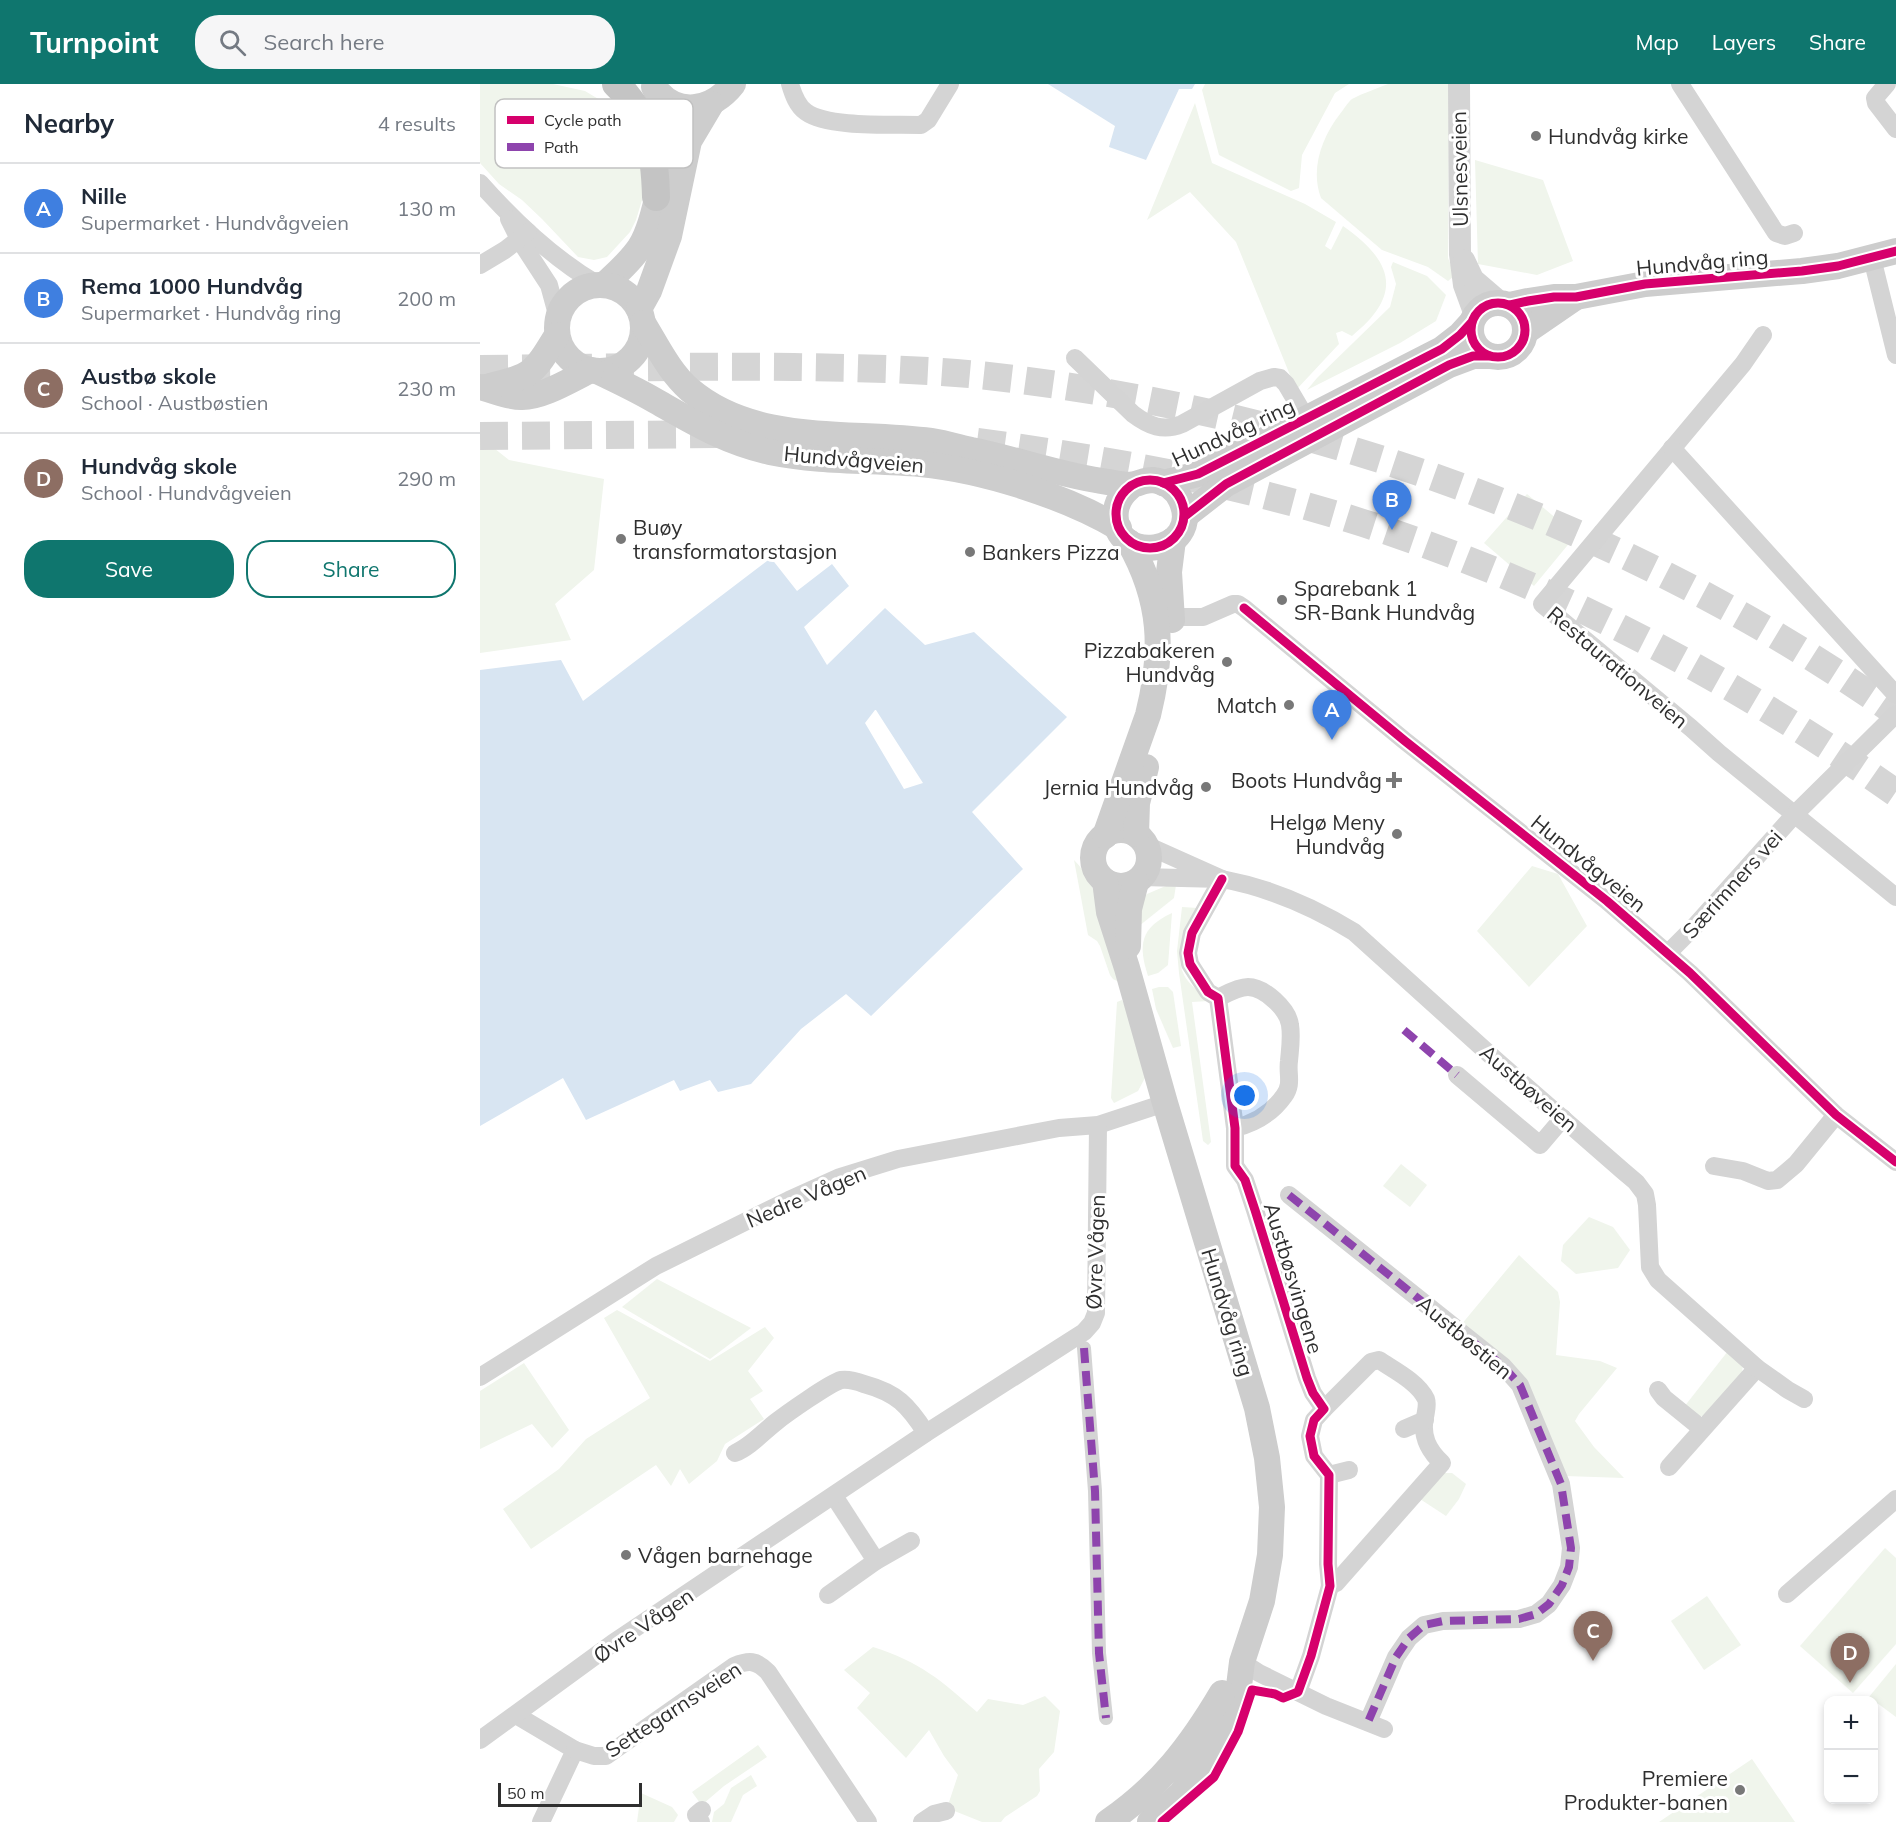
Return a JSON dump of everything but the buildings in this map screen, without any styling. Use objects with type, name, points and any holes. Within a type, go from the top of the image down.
[{"type":"highway","points":[[616,84],[630,99]]},
{"type":"highway","points":[[654,168],[656,197]]},
{"type":"main road","points":[[693,108],[711,104],[724,95],[733,84]]},
{"type":"main road","points":[[654,87],[666,99]]},
{"type":"main road","points":[[693,134],[711,104]]},
{"type":"main road","points":[[601,284],[627,263],[640,246],[652,218],[660,168]]},
{"type":"main road","points":[[482,387],[520,398],[530,397],[594,371],[612,369],[625,363],[636,352],[642,338],[641,316],[669,236],[683,168]]},
{"type":"main road","name":"Hundvåg ring","points":[[1506,304],[1554,297],[1576,297],[1644,284],[1802,271],[1884,254]]},
{"type":"main road","points":[[482,387],[523,378],[538,366],[557,326],[562,305],[572,294],[584,287],[601,284],[623,291],[632,298],[641,316]]},
{"type":"main road","name":"Hundvåg ring","points":[[1525,332],[1576,297]]},
{"type":"main road","points":[[1506,304],[1522,317],[1525,332],[1521,344],[1511,354],[1489,356],[1482,352],[1472,340],[1473,319],[1486,305],[1506,304]]},
{"type":"main road","name":"Hundvågveien","points":[[641,316],[662,354],[679,379],[689,389],[717,407],[756,423],[799,432],[930,441],[1081,477],[1134,484]]},
{"type":"main road","name":"Hundvåg ring","points":[[1164,483],[1198,474],[1442,350],[1460,335],[1473,319]]},
{"type":"main road","points":[[557,326],[562,349],[571,360],[594,371]]},
{"type":"main road","name":"Hundvåg ring","points":[[1185,516],[1226,484],[1449,365],[1473,356],[1489,356]]},
{"type":"main road","name":"Hundvågveien","points":[[594,371],[653,399],[705,430],[744,446],[810,458],[923,465],[962,471],[1070,502],[1124,535]]},
{"type":"main road","points":[[1105,836],[1148,715],[1158,656],[1157,626],[1151,590],[1144,568],[1124,535],[1116,508],[1119,499],[1134,484],[1143,481],[1164,483],[1173,488],[1184,506],[1185,516],[1179,533],[1173,540],[1165,546],[1147,549],[1124,535]]},
{"type":"main road","points":[[1141,840],[1120,830],[1105,836],[1096,845],[1093,858],[1096,871],[1105,881],[1117,886],[1130,885],[1139,880],[1149,862],[1149,853],[1141,840],[1137,803],[1157,731],[1172,658],[1169,572],[1173,540]]},
{"type":"main road","name":"Hundvåg ring","points":[[1127,968],[1129,909],[1139,880]]},
{"type":"main road","name":"Hundvåg ring","points":[[1105,881],[1109,912],[1257,1408],[1267,1458],[1272,1507],[1270,1555],[1262,1601],[1242,1662],[1238,1694],[1214,1745],[1181,1794],[1150,1822]]},
{"type":"main road","name":"Hundvåg ring","points":[[1108,1822],[1161,1780],[1198,1734],[1242,1662]]},
{"type":"street","points":[[790,84],[805,112],[828,122],[921,125],[928,120],[951,84]]},
{"type":"street","name":"Ulsnesveien","points":[[1459,84],[1460,254],[1464,285],[1473,319]]},
{"type":"street","points":[[1680,84],[1776,233],[1785,236],[1794,233]]},
{"type":"street","points":[[1887,84],[1875,98],[1876,103],[1896,129]]},
{"type":"street","points":[[480,183],[524,235],[549,285],[557,326]]},
{"type":"street","points":[[524,235],[573,270],[601,284]]},
{"type":"street","points":[[480,265],[524,235]]},
{"type":"street","name":"Ulsnesveien","points":[[1460,254],[1473,279],[1506,304]]},
{"type":"street","points":[[1884,254],[1896,355]]},
{"type":"street","name":"Restaurationveien","points":[[1763,334],[1743,364],[1542,604],[1795,814]]},
{"type":"street","points":[[1075,358],[1133,414],[1158,428],[1182,424],[1260,381],[1274,377],[1280,378],[1286,384],[1306,418]]},
{"type":"street","points":[[1672,448],[1896,695]]},
{"type":"street","name":"Hundvågveien","points":[[1172,617],[1203,617],[1233,604],[1241,605],[1405,741],[1587,884],[1668,952],[1836,1115],[1896,1162]]},
{"type":"street","name":"Særimners vei","points":[[1668,952],[1694,927],[1795,814],[1896,714]]},
{"type":"street","name":"Særimners vei","points":[[1795,814],[1896,897]]},
{"type":"street","name":"Austbøveien","points":[[1141,840],[1222,879]]},
{"type":"street","points":[[1222,879],[1192,933],[1188,953],[1190,964],[1208,992],[1218,998],[1248,987],[1260,990],[1286,1013],[1290,1023],[1291,1045],[1288,1064],[1290,1085],[1284,1096],[1267,1113],[1251,1124],[1235,1128]]},
{"type":"street","name":"Austbøveien","points":[[1139,880],[1222,879],[1244,883],[1294,900],[1332,918],[1354,932],[1642,1189],[1647,1205],[1650,1267],[1658,1280],[1757,1368],[1804,1399]]},
{"type":"street","name":"Austbøsvingene","points":[[1218,998],[1235,1128],[1235,1166],[1245,1180],[1307,1378],[1313,1393],[1324,1409]]},
{"type":"street","points":[[1457,1075],[1540,1145],[1563,1118]]},
{"type":"street","name":"Nedre Vågen","points":[[480,1377],[656,1266],[840,1177],[907,1157],[1059,1128],[1098,1125],[1165,1103]]},
{"type":"street","points":[[1714,1166],[1743,1171],[1768,1181],[1777,1180],[1796,1164],[1836,1115]]},
{"type":"street","name":"Øvre Vågen","points":[[480,1740],[613,1643],[926,1433],[1076,1338],[1092,1323],[1096,1313],[1098,1125]]},
{"type":"street","name":"Austbøstien","points":[[1289,1195],[1503,1365],[1514,1377],[1525,1396],[1561,1484],[1571,1556],[1562,1585],[1550,1604],[1536,1614],[1519,1619],[1443,1621],[1424,1625],[1409,1638],[1396,1657],[1376,1725],[1326,1706],[1298,1692]]},
{"type":"street","points":[[1084,1348],[1095,1491],[1100,1653],[1106,1718]]},
{"type":"street","points":[[1242,1662],[1298,1692],[1311,1656],[1330,1586],[1328,1564],[1329,1475],[1317,1461],[1310,1444],[1311,1428],[1314,1420],[1324,1409],[1371,1362],[1379,1360],[1405,1378],[1422,1393],[1427,1401],[1424,1435],[1429,1447],[1442,1463],[1336,1583],[1330,1586]]},
{"type":"street","points":[[1669,1467],[1701,1428],[1757,1368]]},
{"type":"street","points":[[735,1453],[778,1420],[838,1381],[847,1380],[888,1392],[900,1399],[926,1433]]},
{"type":"street","points":[[1658,1390],[1664,1398],[1701,1428]]},
{"type":"street","points":[[1404,1429],[1425,1420]]},
{"type":"street","points":[[1329,1475],[1349,1470]]},
{"type":"street","points":[[834,1496],[876,1561]]},
{"type":"street","points":[[1788,1594],[1896,1499]]},
{"type":"street","points":[[828,1595],[876,1561],[911,1540]]},
{"type":"street","name":"Settegarnsveien","points":[[516,1715],[575,1749],[594,1756],[606,1756],[734,1666],[747,1661],[758,1662],[773,1679],[868,1822]]},
{"type":"street","name":"Settegarnsveien","points":[[541,1822],[575,1749]]},
{"type":"street","points":[[922,1822],[934,1814],[946,1811]]},
{"type":"shaded area","points":[[480,84],[553,84],[585,91],[598,99],[495,99],[495,168],[645,168],[642,200],[630,232],[607,257],[594,260],[578,257],[542,219],[522,200],[499,184],[480,163]]},
{"type":"shaded area","points":[[1205,84],[1349,84],[1335,93],[1302,155],[1299,188],[1291,191],[1219,155],[1202,90]]},
{"type":"shaded area","points":[[1388,84],[1449,84],[1448,258],[1455,275],[1448,281],[1428,267],[1382,250],[1321,198],[1317,165],[1328,133],[1352,99]]},
{"type":"shaded area","points":[[1195,103],[1212,163],[1305,204],[1336,222],[1325,246],[1331,250],[1343,226],[1373,252],[1382,265],[1386,278],[1385,292],[1380,306],[1369,321],[1352,336],[1342,331],[1336,333],[1339,344],[1296,390],[1236,242],[1190,192],[1147,220]]},
{"type":"shaded area","points":[[1475,160],[1543,180],[1573,261],[1537,275],[1478,264]]},
{"type":"shaded area","points":[[1393,262],[1427,276],[1446,295],[1436,321],[1400,343],[1307,390],[1390,307],[1396,284],[1391,267]]},
{"type":"shaded area","points":[[480,437],[509,460],[604,479],[594,570],[555,604],[571,640],[480,653]]},
{"type":"shaded area","points":[[1527,494],[1576,535],[1534,586],[1484,543]]},
{"type":"shaded area","points":[[1074,860],[1083,871],[1098,900],[1119,982],[1110,975],[1097,941],[1088,935]]},
{"type":"shaded area","points":[[1532,866],[1558,874],[1587,926],[1529,987],[1477,931]]},
{"type":"shaded area","points":[[1168,885],[1176,885],[1174,898],[1139,926],[1137,905],[1147,894]]},
{"type":"shaded area","points":[[1182,907],[1198,908],[1182,944],[1183,972],[1190,984],[1209,1001],[1192,1002],[1211,1142],[1208,1145],[1203,1141],[1179,973],[1177,951]]},
{"type":"shaded area","points":[[1172,913],[1168,965],[1158,973],[1148,976],[1143,955],[1144,938],[1153,925]]},
{"type":"shaded area","points":[[1168,987],[1173,992],[1181,1046],[1173,1048],[1156,1009],[1152,989]]},
{"type":"shaded area","points":[[1122,1000],[1131,1018],[1146,1076],[1138,1091],[1114,1103],[1111,1098],[1117,1002]]},
{"type":"shaded area","points":[[1401,1164],[1427,1185],[1410,1207],[1383,1186]]},
{"type":"shaded area","points":[[1589,1217],[1613,1227],[1630,1250],[1618,1268],[1576,1274],[1561,1261],[1563,1245]]},
{"type":"shaded area","points":[[1519,1255],[1558,1292],[1560,1302],[1556,1355],[1600,1361],[1617,1368],[1575,1421],[1594,1447],[1624,1478],[1565,1476],[1541,1420],[1461,1325]]},
{"type":"shaded area","points":[[657,1279],[751,1328],[710,1359],[622,1307]]},
{"type":"shaded area","points":[[617,1310],[710,1361],[765,1327],[774,1338],[748,1371],[763,1391],[750,1399],[764,1419],[725,1444],[717,1461],[689,1484],[680,1469],[671,1486],[656,1465],[531,1549],[503,1509],[559,1469],[586,1439],[650,1398],[604,1318]]},
{"type":"shaded area","points":[[1728,1351],[1743,1365],[1742,1372],[1705,1416],[1699,1416],[1684,1407]]},
{"type":"shaded area","points":[[524,1363],[569,1430],[552,1448],[532,1424],[480,1449],[480,1391]]},
{"type":"shaded area","points":[[1444,1473],[1452,1473],[1466,1484],[1459,1499],[1446,1516],[1420,1499]]},
{"type":"shaded area","points":[[1885,1548],[1896,1558],[1896,1644],[1853,1693],[1800,1646]]},
{"type":"shaded area","points":[[1707,1596],[1741,1645],[1704,1670],[1671,1621]]},
{"type":"shaded area","points":[[873,1647],[904,1659],[929,1673],[977,1712],[988,1699],[1023,1705],[1045,1696],[1060,1711],[1054,1752],[1039,1769],[1040,1791],[1037,1796],[1001,1822],[982,1822],[947,1808],[958,1775],[929,1730],[906,1758],[857,1708],[870,1693],[844,1670]]},
{"type":"shaded area","points":[[1896,1664],[1896,1717],[1878,1704],[1878,1696],[1870,1696]]},
{"type":"shaded area","points":[[758,1745],[767,1757],[724,1786],[703,1804],[700,1803],[692,1792]]},
{"type":"shaded area","name":"Premiere Produkter-banen","points":[[1752,1759],[1795,1822],[1659,1822]]},
{"type":"shaded area","points":[[751,1775],[757,1786],[743,1795],[731,1822],[712,1822],[714,1812],[724,1804],[731,1788]]},
{"type":"shaded area","points":[[641,1793],[672,1807],[678,1815],[674,1822],[637,1822]]},
{"type":"water","points":[[1048,84],[1195,84],[1192,89],[1179,89],[1146,160],[1109,147],[1115,126]]},
{"type":"water","points":[[771,558],[797,591],[832,564],[849,586],[804,627],[827,665],[885,608],[925,645],[974,632],[1067,717],[972,812],[1023,869],[871,1016],[846,994],[801,1029],[751,1084],[718,1092],[710,1080],[680,1091],[674,1080],[586,1120],[563,1078],[480,1126],[480,670],[561,660],[583,701]],"holes":[[[876,710],[923,783],[904,789],[865,723]]]},
{"type":"tunnel","points":[[480,369],[755,367],[867,368],[940,372],[988,376],[1109,393],[1229,417],[1347,449],[1463,488],[1577,533],[1687,586],[1794,646],[1896,713]]},
{"type":"tunnel","points":[[480,436],[727,434]]},
{"type":"tunnel","points":[[977,442],[1075,456],[1220,484],[1316,509],[1434,547],[1572,605],[1706,673],[1834,751],[1896,793]]},
{"type":"marked path","points":[[1404,1030],[1457,1075]]},
{"type":"marked path","points":[[1289,1195],[1503,1366],[1520,1385],[1561,1484],[1571,1548],[1569,1567],[1562,1585],[1549,1604],[1536,1614],[1519,1619],[1443,1621],[1424,1625],[1409,1638],[1396,1657],[1368,1722]]},
{"type":"marked path","points":[[1084,1348],[1095,1491],[1099,1653],[1106,1718]]},
{"type":"cycle path","points":[[1510,305],[1554,297],[1576,297],[1645,284],[1838,266],[1896,251]]},
{"type":"cycle path","points":[[1493,303],[1503,303],[1513,307],[1521,315],[1525,330],[1521,345],[1513,353],[1503,357],[1493,357],[1483,353],[1475,345],[1471,335],[1471,325],[1475,315],[1483,307],[1493,303]]},
{"type":"cycle path","points":[[1163,483],[1198,474],[1442,349],[1471,323]]},
{"type":"cycle path","points":[[1185,516],[1226,484],[1449,365],[1473,356],[1489,356]]},
{"type":"cycle path","points":[[1157,480],[1169,486],[1178,495],[1184,507],[1184,514],[1182,527],[1174,538],[1157,548],[1143,548],[1126,538],[1118,527],[1116,507],[1126,490],[1137,482],[1157,480]]},
{"type":"cycle path","points":[[1244,608],[1405,741],[1607,901],[1690,973],[1836,1115],[1896,1162]]},
{"type":"cycle path","points":[[1162,1822],[1214,1777],[1238,1732],[1252,1690],[1275,1694],[1283,1698],[1298,1692],[1311,1656],[1330,1586],[1328,1564],[1329,1475],[1314,1456],[1310,1436],[1314,1420],[1324,1409],[1313,1393],[1307,1378],[1245,1180],[1235,1166],[1235,1128],[1218,998],[1208,992],[1190,964],[1188,953],[1192,933],[1222,879]]},
{"type":"place","name":"Hundvåg kirke","points":[[1536,136]]},
{"type":"place","name":"Rema 1000 Hundvåg","points":[[1392,530]]},
{"type":"place","name":"Buøy transformatorstasjon","points":[[621,539]]},
{"type":"place","name":"Bankers Pizza","points":[[970,552]]},
{"type":"place","name":"Sparebank 1 SR-Bank Hundvåg","points":[[1282,600]]},
{"type":"place","name":"Pizzabakeren Hundvåg","points":[[1227,662]]},
{"type":"place","name":"Match","points":[[1289,705]]},
{"type":"place","name":"Nille","points":[[1332,740]]},
{"type":"place","name":"Boots Hundvåg","points":[[1394,780]]},
{"type":"place","name":"Jernia Hundvåg","points":[[1206,787]]},
{"type":"place","name":"Helgø Meny Hundvåg","points":[[1397,834]]},
{"type":"place","name":"Vågen barnehage","points":[[626,1555]]},
{"type":"place","name":"Austbø skole","points":[[1593,1661]]},
{"type":"place","name":"Hundvåg skole","points":[[1850,1683]]},
{"type":"place","name":"Premiere Produkter-banen","points":[[1740,1790]]}]
